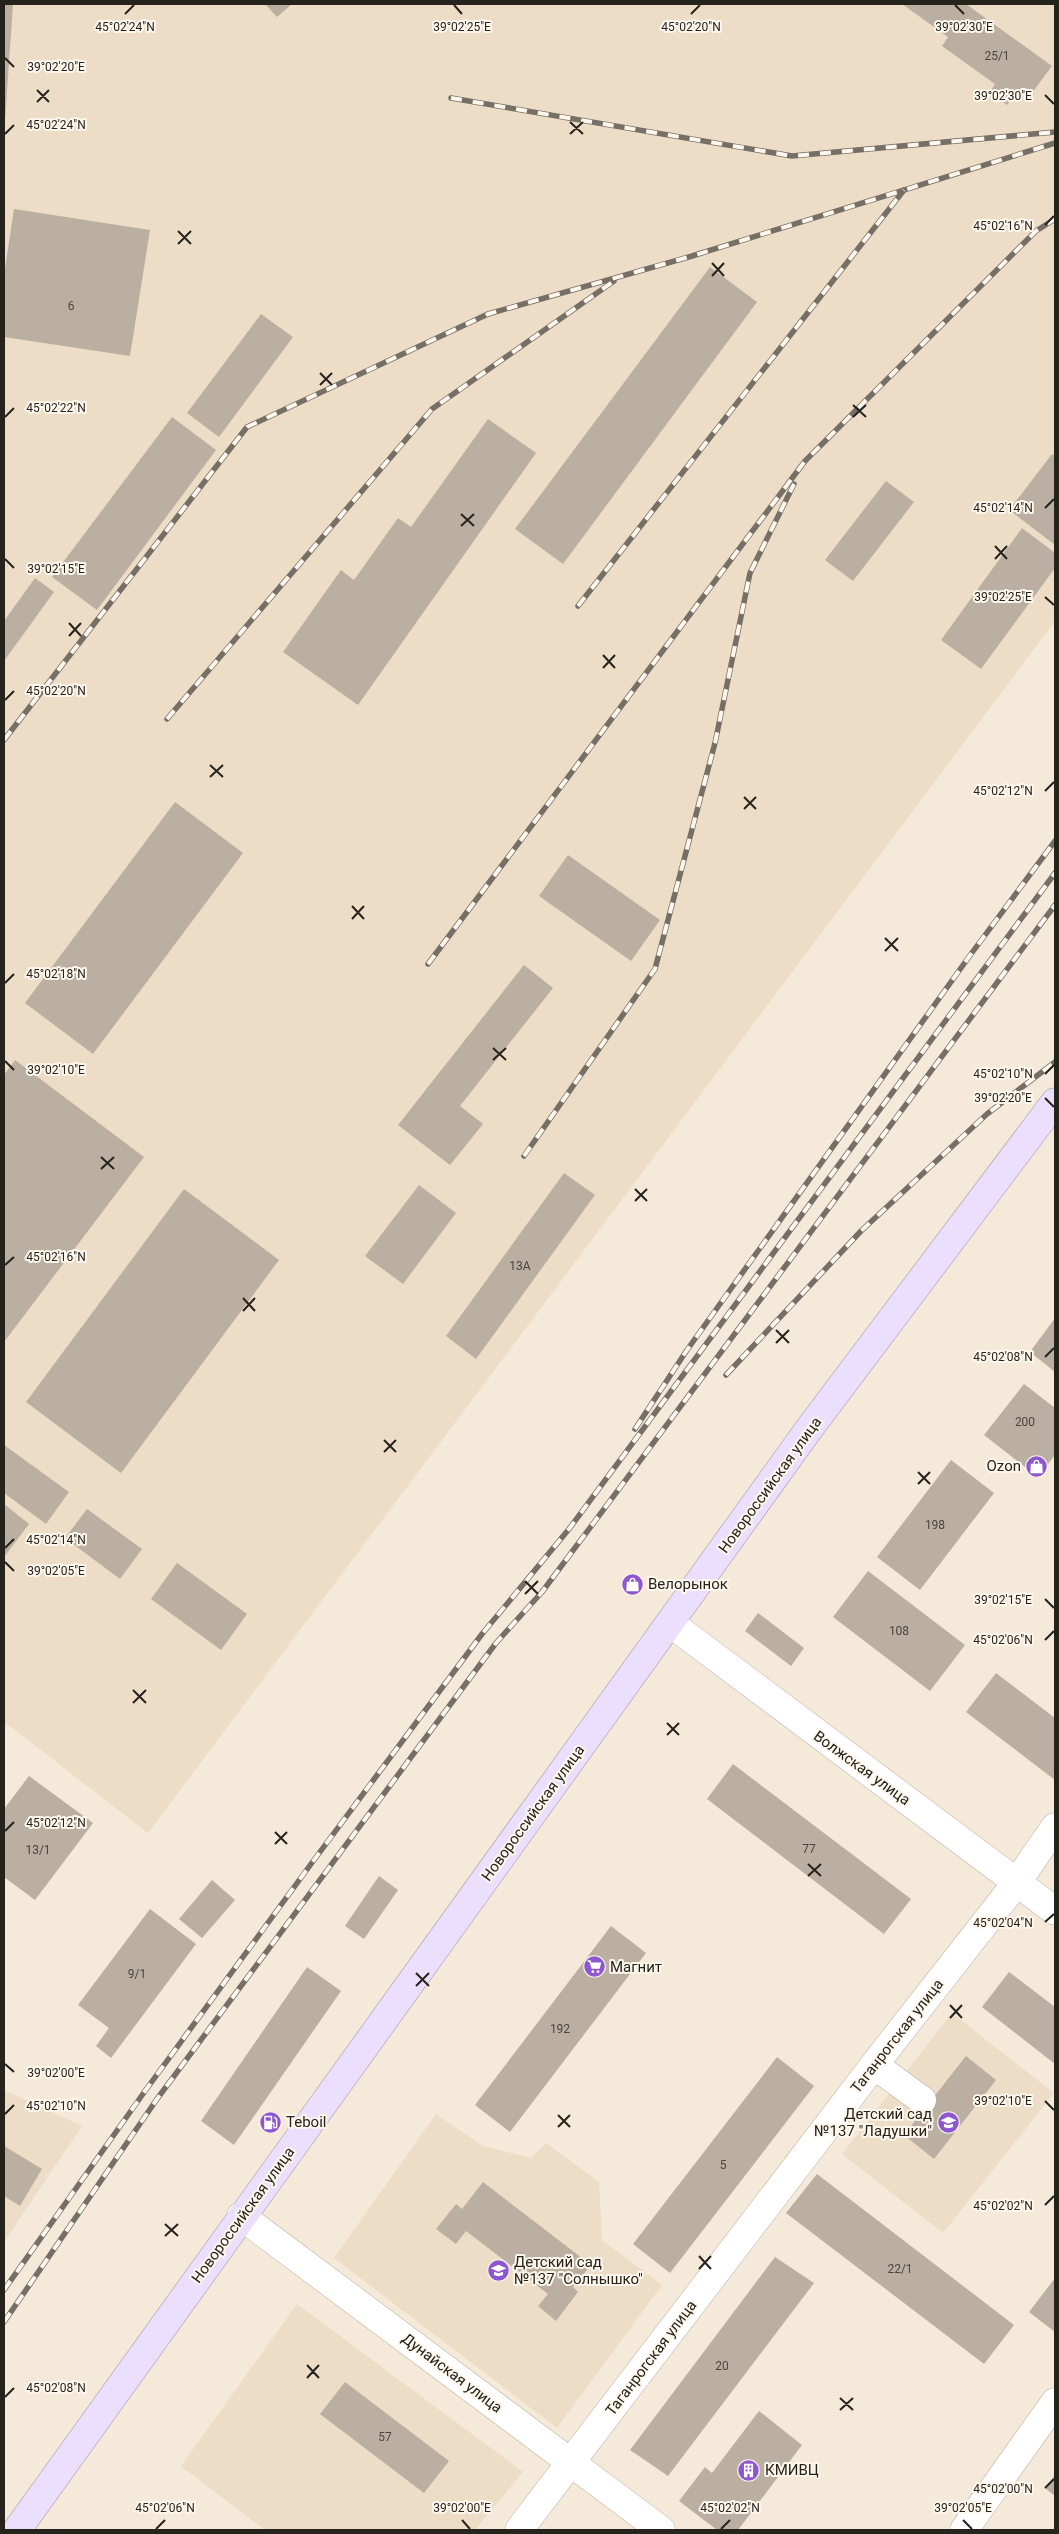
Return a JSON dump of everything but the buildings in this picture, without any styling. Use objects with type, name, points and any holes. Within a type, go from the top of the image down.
[{"type":"main road","name":"Новороссийская улица","points":[[17,2530],[241,2216],[809,1429],[1055,1102]]},
{"type":"street","name":"Волжская улица","points":[[670,1624],[1055,1911]]},
{"type":"street","name":"Таганрогская улица","points":[[519,2530],[874,2065],[1017,1882],[1055,1827]]},
{"type":"street","points":[[874,2065],[922,2100]]},
{"type":"street","name":"Дунайская улица","points":[[241,2216],[661,2530]]},
{"type":"street","points":[[964,2530],[1055,2402]]},
{"type":"shaded area","points":[[4,4],[1055,4],[1055,621],[148,1833],[7,1724],[4,1727]]},
{"type":"shaded area","name":"Детский сад №137 \"Ладушки\"","points":[[952,2013],[1054,2093],[943,2233],[842,2154]]},
{"type":"shaded area","points":[[4,2090],[82,2126],[4,2242]]},
{"type":"shaded area","name":"Детский сад №137 \"Солнышко\"","points":[[436,2114],[483,2146],[531,2158],[546,2143],[599,2182],[602,2240],[662,2285],[557,2428],[334,2258]]},
{"type":"shaded area","points":[[297,2304],[523,2472],[475,2530],[265,2530],[181,2466]]},
{"type":"railway","points":[[451,98],[792,156],[1055,132]]},
{"type":"railway","points":[[4,740],[247,427],[488,314],[692,256],[1055,143]]},
{"type":"railway","points":[[578,606],[904,190]]},
{"type":"railway","points":[[428,964],[805,461],[1036,231],[1055,219]]},
{"type":"railway","points":[[167,719],[432,409],[614,281]]},
{"type":"railway","points":[[524,1156],[655,969],[715,743],[750,573],[794,484]]},
{"type":"railway","points":[[635,1429],[687,1350],[971,954],[1055,841]]},
{"type":"railway","points":[[4,2290],[145,2091],[311,1864],[482,1634],[569,1529],[1055,873]]},
{"type":"railway","points":[[4,2322],[157,2099],[496,1643],[542,1592],[1055,905]]},
{"type":"railway","points":[[726,1375],[861,1231],[987,1114],[1055,1062]]},
{"type":"place","name":"Ozon","points":[[1037,1466]]},
{"type":"place","name":"Велорынок","points":[[632,1584]]},
{"type":"place","name":"Магнит","points":[[594,1967]]},
{"type":"place","name":"Teboil","points":[[270,2122]]},
{"type":"place","name":"Детский сад №137 \"Ладушки\"","points":[[948,2123]]},
{"type":"place","name":"Детский сад №137 \"Солнышко\"","points":[[498,2271]]},
{"type":"place","name":"КМИВЦ","points":[[749,2470]]}]
